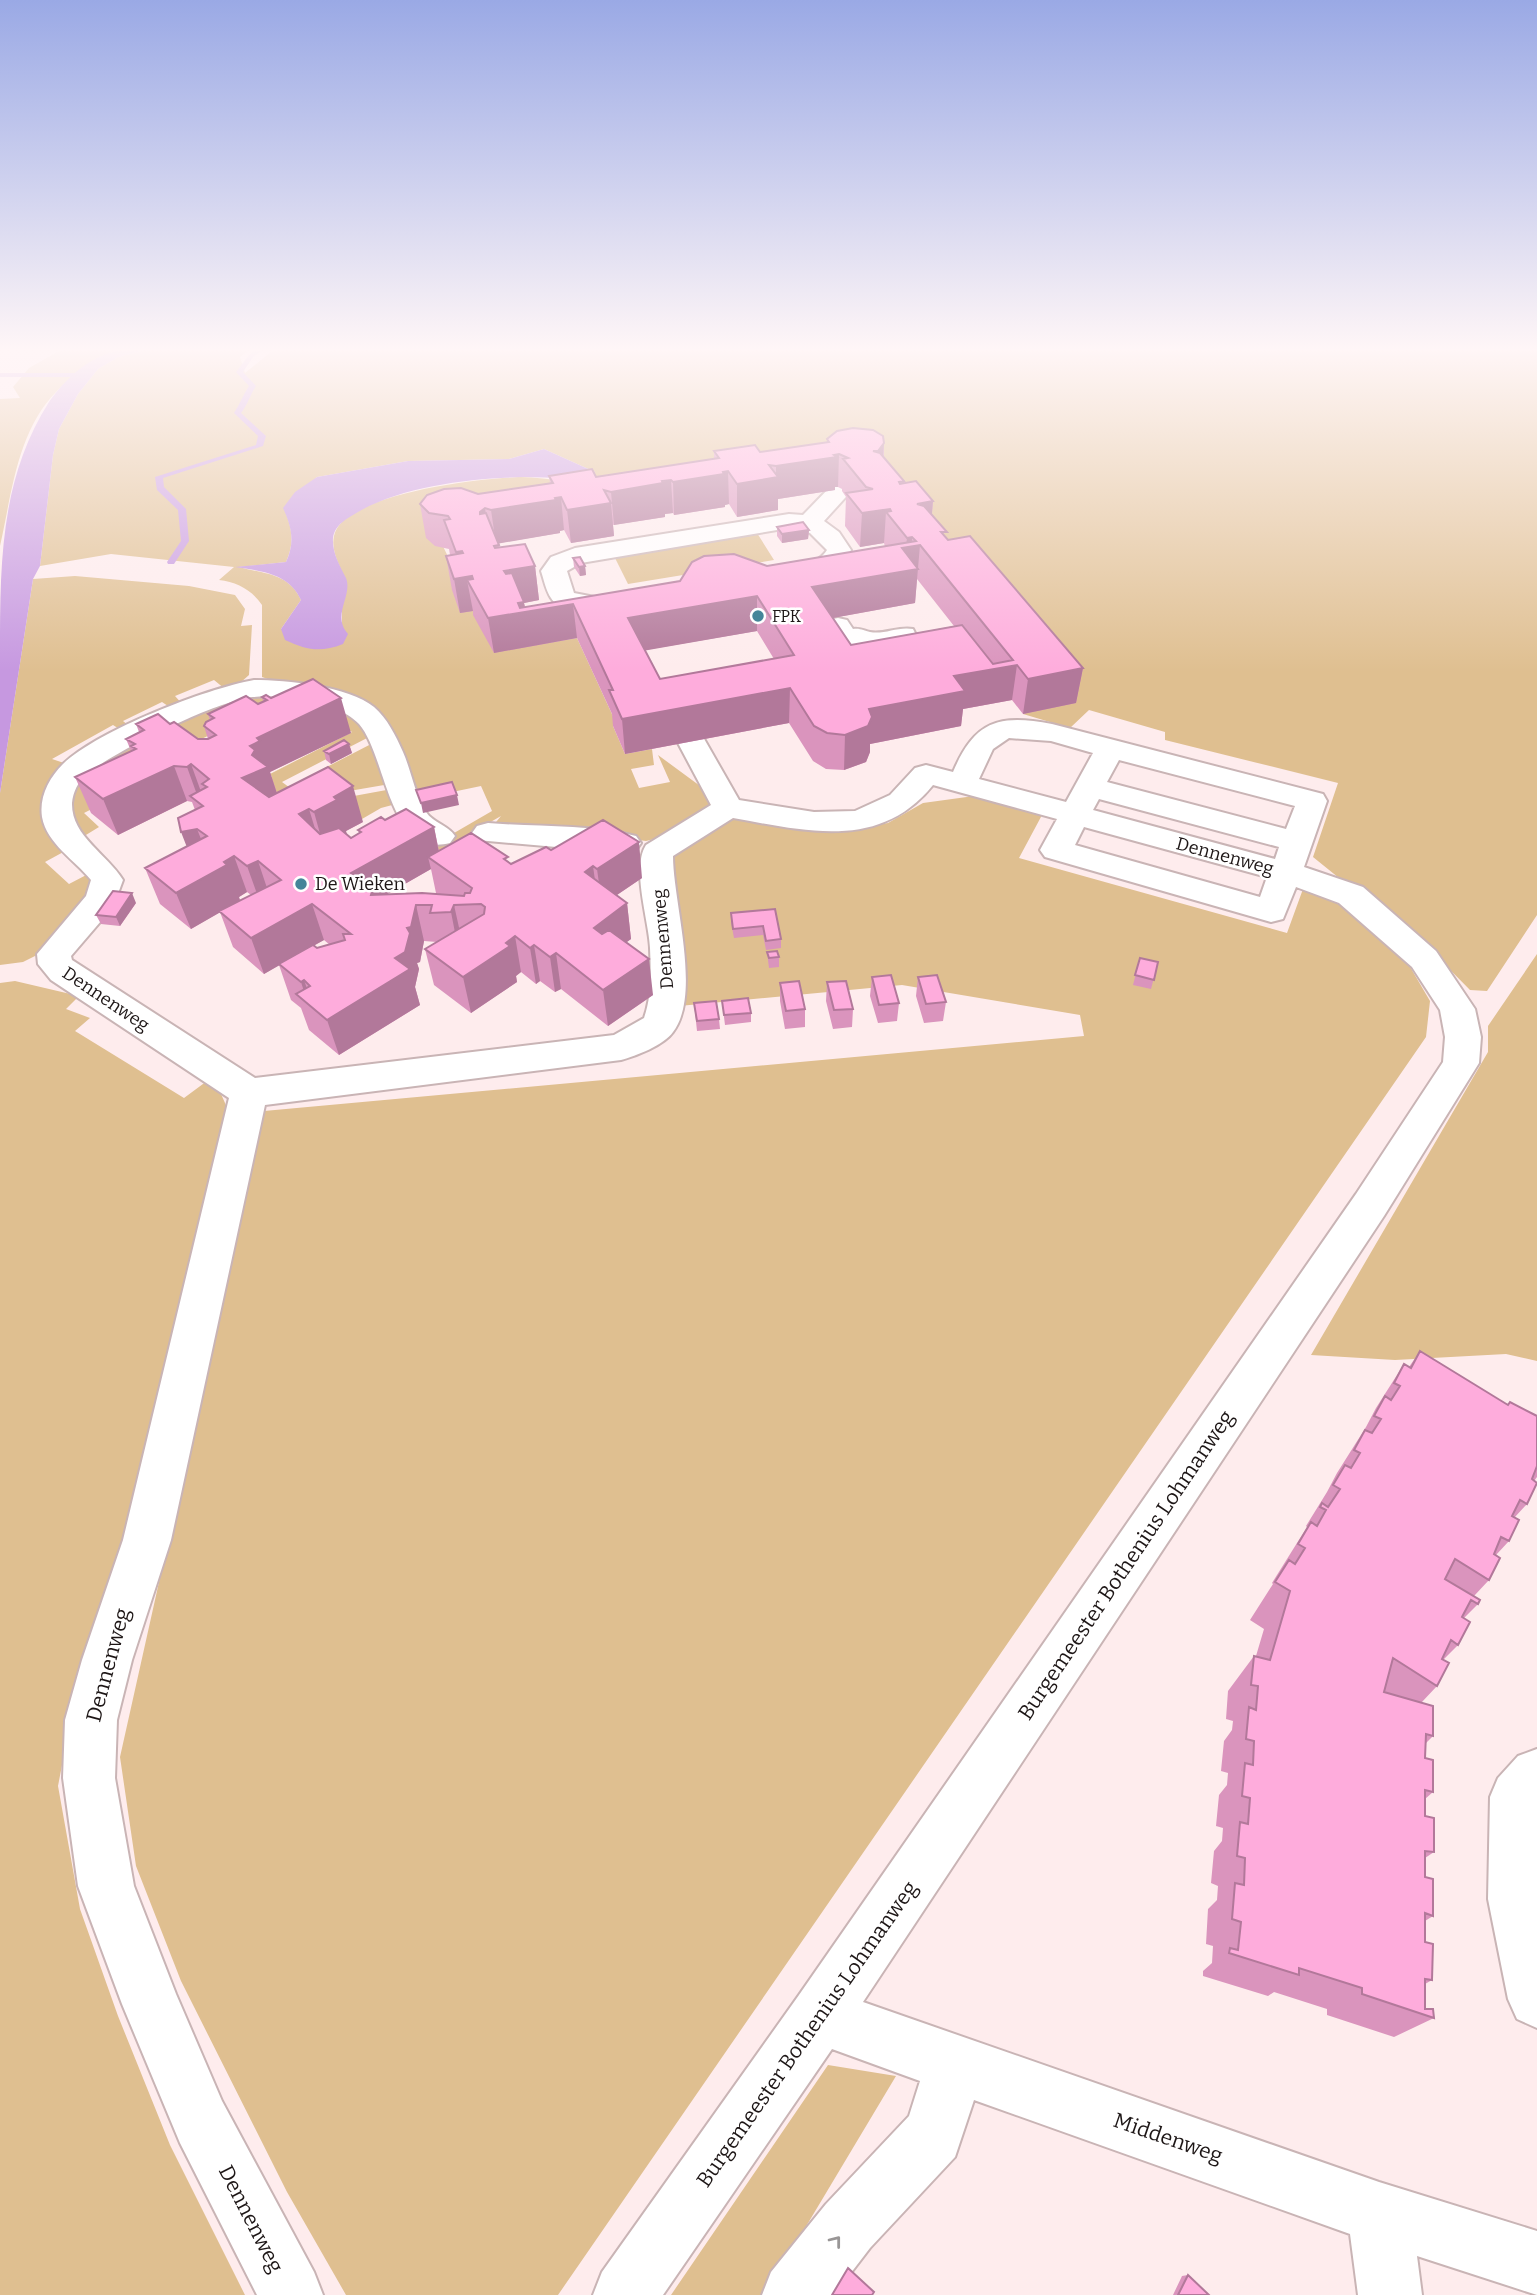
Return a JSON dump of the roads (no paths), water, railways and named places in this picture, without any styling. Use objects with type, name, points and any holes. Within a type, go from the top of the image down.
[{"type":"street","points":[[809,523],[842,488]]},
{"type":"street","points":[[668,514],[682,538]]},
{"type":"street","points":[[767,547],[789,521],[809,523],[822,529],[839,550],[832,563],[824,567]]},
{"type":"street","points":[[585,610],[554,574],[554,568],[547,560],[682,538],[767,547],[824,567],[842,565],[855,573]]},
{"type":"street","points":[[883,609],[915,639],[843,634],[864,659],[886,665]]},
{"type":"street","name":"Dennenweg","points":[[439,836],[421,825],[412,815],[379,734],[364,713],[333,700],[288,691],[253,688],[231,692],[102,752],[77,767],[66,778],[60,789],[57,814],[66,838],[98,864],[107,880],[101,899],[54,954],[55,964],[63,972],[249,1093],[621,1047],[659,1026],[668,999],[667,946],[657,881],[657,852]]},
{"type":"street","points":[[962,784],[982,745],[993,734],[1019,729],[1046,731],[1312,801],[1271,911],[1056,850],[1110,749]]},
{"type":"street","points":[[692,743],[728,808]]},
{"type":"street","points":[[488,833],[597,839],[657,852],[728,808],[793,820],[834,823],[877,816],[899,804],[926,774],[1075,815]]},
{"type":"street","name":"Burgemeester Bothenius Lohmanweg","points":[[625,2295],[821,2016],[1370,1205],[1461,1063],[1463,1037],[1457,1009],[1424,959],[1351,895],[1291,857],[1090,787]]},
{"type":"street","name":"Dennenweg","points":[[249,1093],[147,1540],[110,1648],[91,1720],[89,1778],[106,1886],[151,2004],[201,2122],[291,2295]]},
{"type":"street","points":[[1537,1775],[1517,1797],[1516,1886],[1516,1899],[1537,1999]]},
{"type":"street","name":"Middenweg","points":[[821,2016],[1380,2213],[1537,2263]]},
{"type":"street","points":[[794,2295],[848,2227],[933,2135],[956,2063]]},
{"type":"street","points":[[1380,2213],[1390,2295]]},
{"type":"waterway","points":[[171,562],[185,541],[182,509],[160,488],[159,477],[220,458]]},
{"type":"place","name":"FPK","points":[[758,616]]},
{"type":"place","name":"De Wieken","points":[[301,884]]}]
